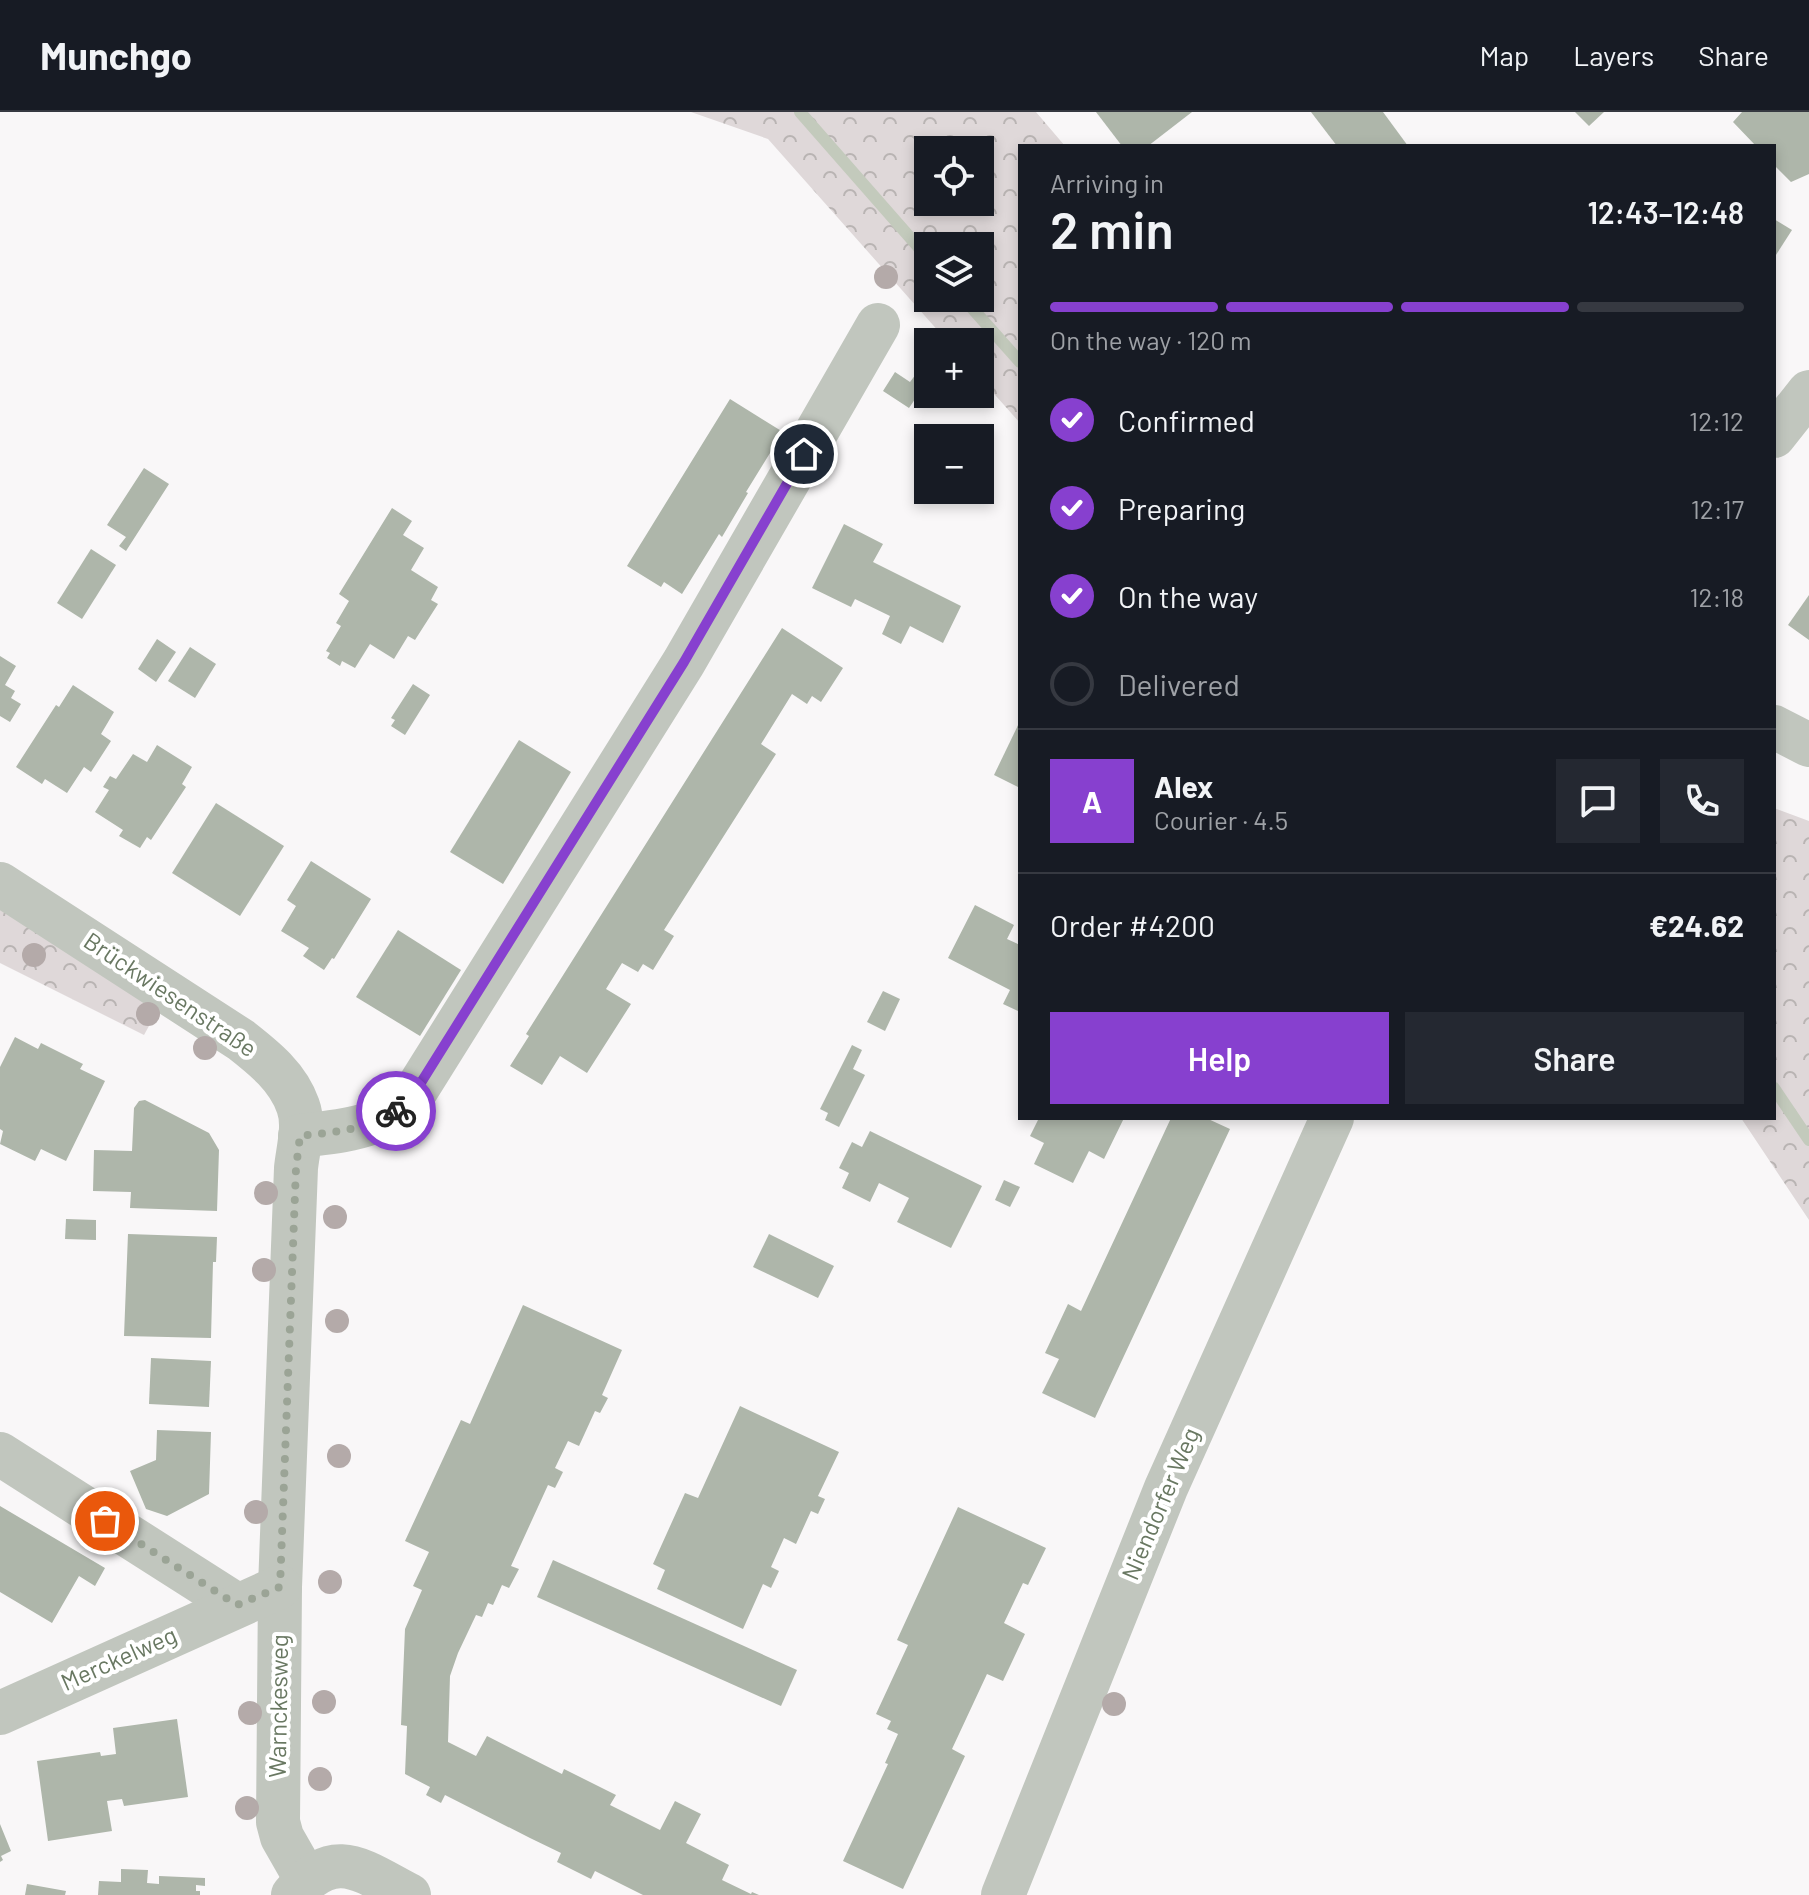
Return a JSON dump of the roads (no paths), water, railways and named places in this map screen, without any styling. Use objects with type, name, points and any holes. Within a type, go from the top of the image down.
[{"type":"street","points":[[300,1136],[374,1123],[402,1107],[417,1089],[684,662],[878,325]]},
{"type":"street","points":[[1776,433],[1809,392]]},
{"type":"street","points":[[1776,728],[1809,745]]},
{"type":"street","name":"Brückwiesenstraße","points":[[0,884],[241,1040],[268,1061],[299,1108],[300,1136]]},
{"type":"street","name":"Niendorfer Weg","points":[[1003,1895],[1166,1488],[1331,1120]]},
{"type":"street","name":"Warnckesweg","points":[[300,1136],[296,1168],[280,1587],[278,1822],[300,1887]]},
{"type":"street","points":[[0,1454],[237,1605]]},
{"type":"street","name":"Merckelweg","points":[[0,1713],[280,1587]]},
{"type":"street","points":[[300,1887],[327,1867],[346,1866],[409,1895]]},
{"type":"waterway","points":[[800,112],[914,242]]},
{"type":"waterway","points":[[975,312],[1018,360]]},
{"type":"waterway","points":[[1776,1091],[1809,1140]]}]
